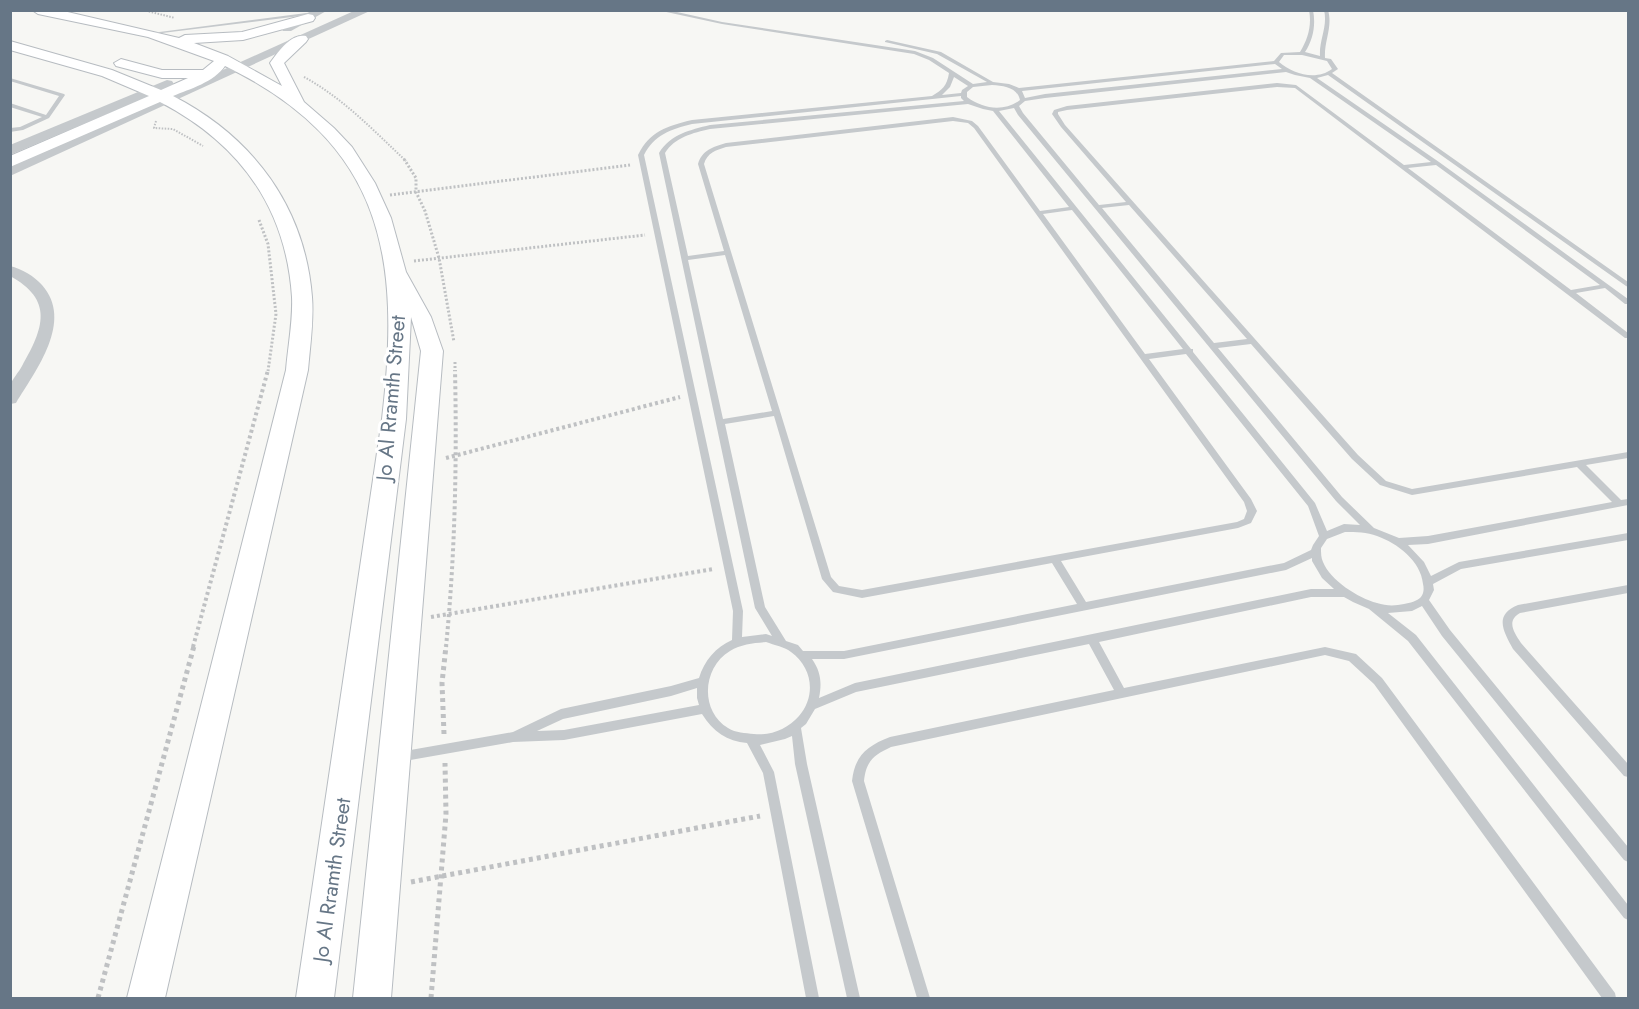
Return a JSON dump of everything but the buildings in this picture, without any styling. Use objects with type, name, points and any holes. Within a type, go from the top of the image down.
[{"type":"main road","name":"Jo Al Rramth Street","points":[[38,10],[168,39],[223,59],[302,108],[347,152],[374,197],[394,264],[399,291],[400,336],[393,419],[360,683],[315,999]]},
{"type":"main road","points":[[168,39],[243,36],[308,18]]},
{"type":"main road","points":[[301,39],[284,53],[277,63],[302,108]]},
{"type":"main road","points":[[14,46],[79,52],[150,72],[192,77],[213,76],[239,68]]},
{"type":"main road","points":[[14,46],[106,72],[159,100],[213,140],[240,150],[262,177],[279,205],[291,233],[302,297],[301,335],[292,390],[146,999]]},
{"type":"main road","points":[[213,76],[223,59]]},
{"type":"main road","points":[[70,62],[77,70],[105,83],[114,91],[110,99],[90,116]]},
{"type":"main road","points":[[213,76],[248,87],[285,109],[310,128],[330,133]]},
{"type":"main road","points":[[105,128],[133,119],[192,77]]},
{"type":"main road","points":[[10,162],[159,100]]},
{"type":"main road","points":[[372,999],[432,351],[421,317],[394,264]]},
{"type":"street","points":[[239,68],[367,10]]},
{"type":"street","points":[[192,77],[223,59],[323,11]]},
{"type":"street","points":[[10,151],[90,116],[159,100],[213,76]]},
{"type":"street","points":[[10,172],[105,128]]},
{"type":"street","points":[[10,270],[35,283],[45,295],[50,319],[44,339],[10,399]]},
{"type":"lane","points":[[659,10],[722,23],[896,48],[931,59],[972,86]]},
{"type":"lane","points":[[689,10],[840,34]]},
{"type":"lane","points":[[1302,53],[1314,18],[1311,10]]},
{"type":"lane","points":[[1323,58],[1322,51],[1330,19],[1326,10]]},
{"type":"lane","points":[[145,34],[283,18],[323,11]]},
{"type":"lane","points":[[884,40],[939,53],[992,83]]},
{"type":"lane","points":[[1276,62],[1282,54],[1302,53],[1323,58],[1335,66],[1330,74],[1311,76]]},
{"type":"lane","points":[[737,643],[738,611],[641,155],[645,144],[658,132],[683,124],[963,94],[972,86],[992,83],[1007,85],[1019,90],[1276,62],[1288,70],[1311,76],[1437,163],[1629,302]]},
{"type":"lane","points":[[781,641],[752,639],[737,643],[714,658],[706,670],[701,696],[704,709],[723,730],[736,737],[767,740],[796,728],[807,717],[814,705],[817,678],[804,655],[781,641],[760,608],[662,153],[666,145],[690,132],[710,127],[969,102],[994,109],[1016,106],[1023,100],[1045,96],[1288,70]]},
{"type":"lane","points":[[916,100],[944,93],[950,86],[952,72]]},
{"type":"lane","points":[[1330,74],[1629,285]]},
{"type":"lane","points":[[10,79],[62,95],[47,117],[21,129],[10,130]]},
{"type":"lane","points":[[1161,84],[1175,96]]},
{"type":"lane","points":[[1629,336],[1296,87],[1277,85],[1056,111],[1055,118],[1369,473],[1383,483],[1399,490],[1412,492],[1629,455]]},
{"type":"lane","points":[[1019,90],[1023,100]]},
{"type":"lane","points":[[963,94],[969,102]]},
{"type":"lane","points":[[10,105],[47,117]]},
{"type":"lane","points":[[1016,106],[1020,114],[1339,499],[1371,530]]},
{"type":"lane","points":[[994,109],[1312,505],[1324,536]]},
{"type":"lane","points":[[825,116],[833,133]]},
{"type":"lane","points":[[953,119],[970,122],[976,127],[1248,501],[1252,511],[1248,521],[1238,525],[862,594],[836,589],[827,579],[701,164],[707,152],[726,145],[833,133],[953,119]]},
{"type":"lane","points":[[1405,167],[1437,163]]},
{"type":"lane","points":[[1097,207],[1130,203]]},
{"type":"lane","points":[[1038,213],[1074,207]]},
{"type":"lane","points":[[686,258],[728,253]]},
{"type":"lane","points":[[1570,292],[1606,286]]},
{"type":"lane","points":[[1213,346],[1252,341]]},
{"type":"lane","points":[[1143,357],[1190,351]]},
{"type":"lane","points":[[720,422],[777,413]]},
{"type":"lane","points":[[1578,464],[1624,503]]},
{"type":"lane","points":[[1399,542],[1428,540],[1624,503]]},
{"type":"lane","points":[[1372,607],[1402,609],[1414,606],[1422,600],[1428,592],[1429,582],[1420,561],[1399,542],[1371,530],[1344,528],[1324,536],[1318,543],[1316,552],[1323,573],[1343,593],[1372,607],[1412,638],[1629,914]]},
{"type":"lane","points":[[1429,582],[1459,566],[1629,536]]},
{"type":"lane","points":[[804,655],[844,655],[1084,607],[1286,566],[1316,552]]},
{"type":"lane","points":[[1055,559],[1084,607]]},
{"type":"lane","points":[[1629,588],[1518,609],[1511,613],[1507,620],[1509,632],[1517,646],[1629,772]]},
{"type":"lane","points":[[814,705],[855,688],[1311,593],[1343,593]]},
{"type":"lane","points":[[1422,600],[1446,633],[1629,855]]},
{"type":"lane","points":[[1092,639],[1121,693]]},
{"type":"lane","points":[[924,999],[858,781],[859,768],[864,757],[874,749],[890,742],[1325,651],[1352,657],[1378,681],[1610,999]]},
{"type":"lane","points":[[513,737],[561,714],[671,691],[702,682]]},
{"type":"lane","points":[[395,758],[513,737],[564,735],[704,709]]},
{"type":"lane","points":[[796,728],[801,765],[854,999]]},
{"type":"lane","points":[[751,740],[768,772],[813,999]]},
{"type":"path","points":[[143,10],[178,18]]},
{"type":"path","points":[[159,100],[154,128],[172,129],[213,140]]},
{"type":"path","points":[[374,197],[643,163]]},
{"type":"path","points":[[98,999],[268,373],[276,314],[268,244],[258,216]]},
{"type":"path","points":[[394,264],[658,233]]},
{"type":"path","points":[[421,464],[692,394]]},
{"type":"path","points":[[407,621],[729,566]]},
{"type":"path","points":[[383,887],[776,813]]}]
